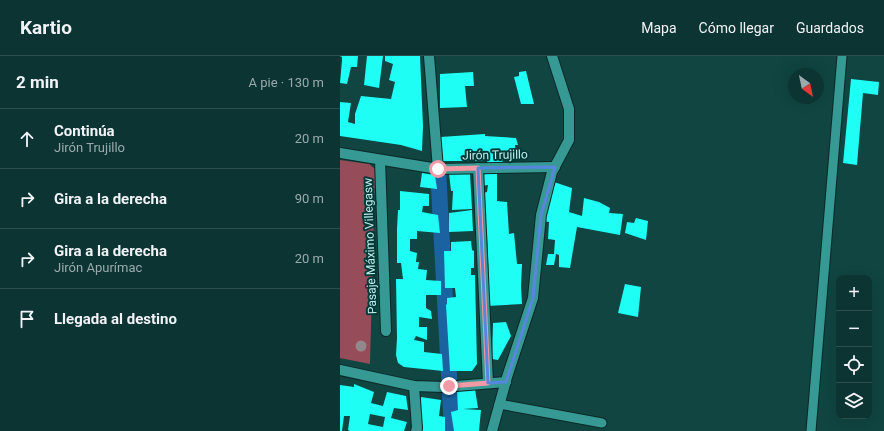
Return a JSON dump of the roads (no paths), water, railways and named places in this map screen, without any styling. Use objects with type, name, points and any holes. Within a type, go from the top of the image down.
[{"type":"street","points":[[429,56],[438,169]]},
{"type":"street","points":[[492,431],[533,298],[541,215],[552,172],[569,140],[569,109],[552,56]]},
{"type":"street","name":"Jirón Trujillo","points":[[340,153],[438,169],[555,167]]},
{"type":"street","name":"Pasaje Máximo Villegasw","points":[[380,160],[386,331]]},
{"type":"street","points":[[478,168],[488,383]]},
{"type":"street","points":[[340,370],[414,386],[444,387],[506,382]]},
{"type":"street","points":[[414,386],[416,431]]},
{"type":"lane","points":[[810,431],[842,56]]},
{"type":"lane","points":[[500,404],[602,423]]},
{"type":"waterway","points":[[438,169],[452,431]]}]
